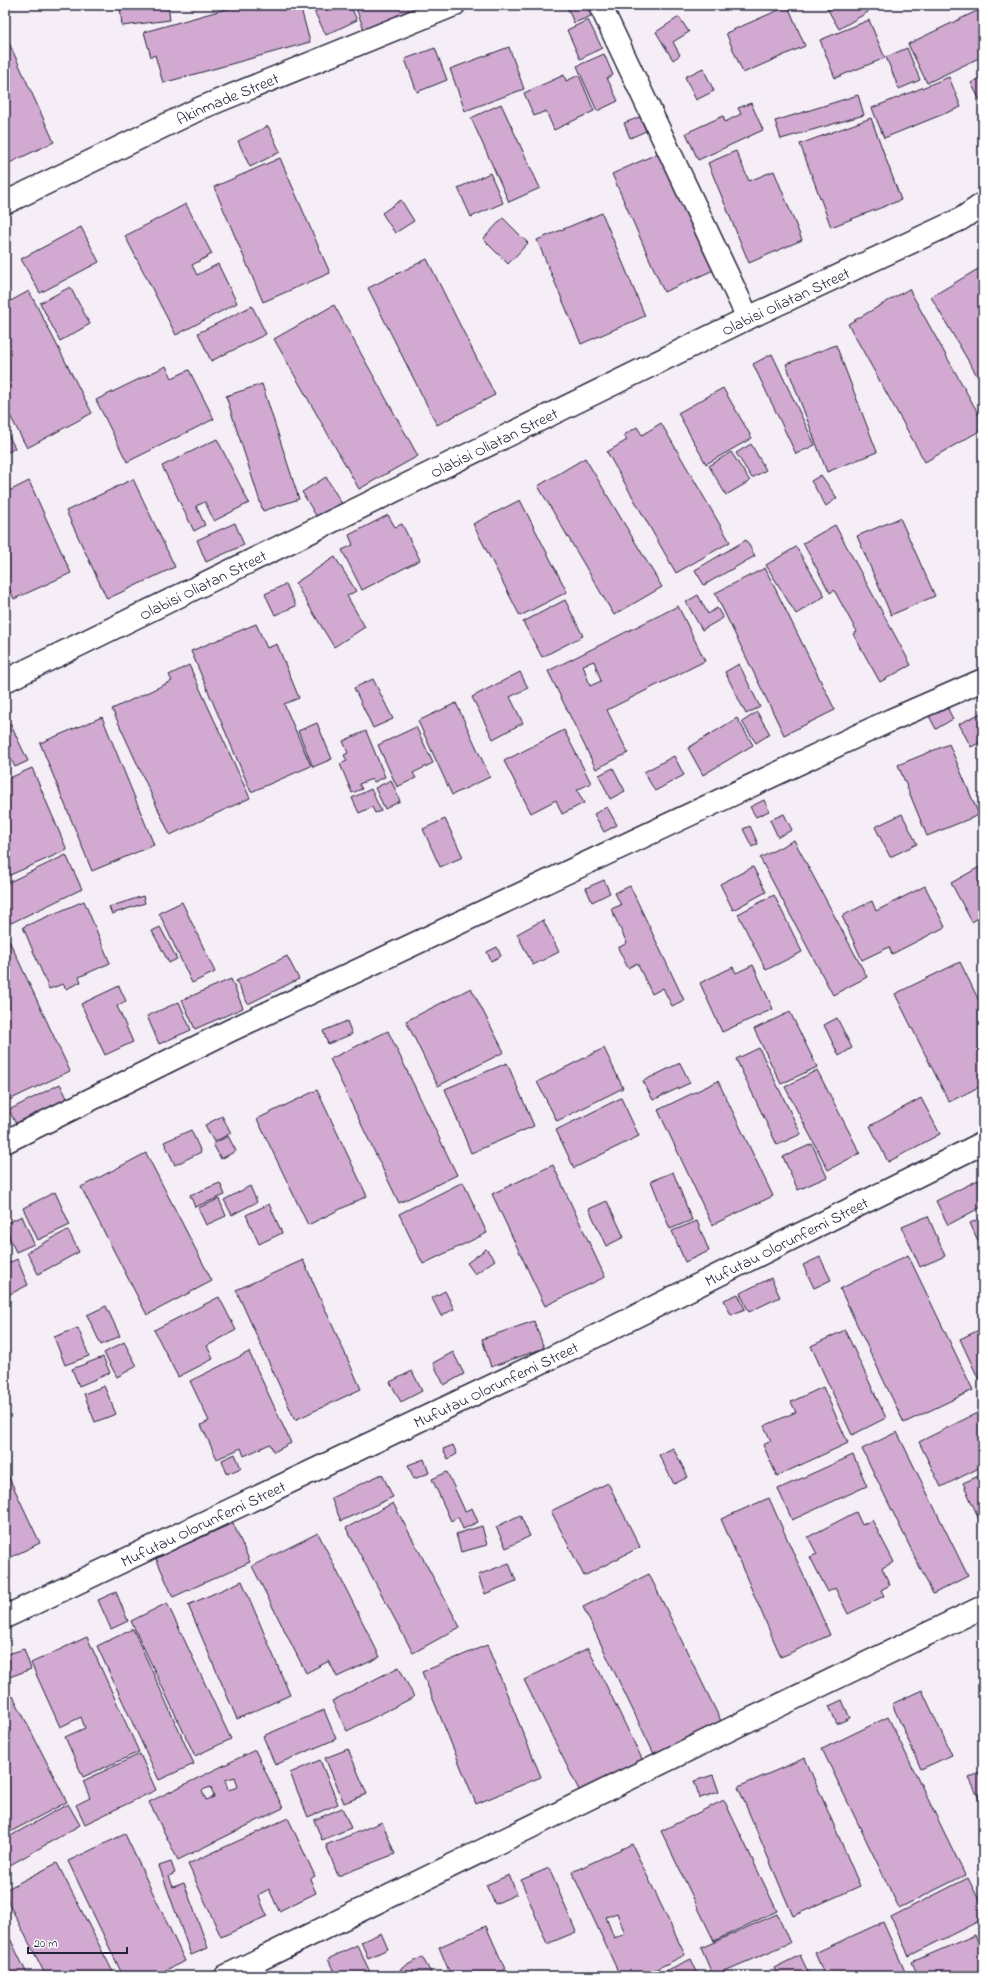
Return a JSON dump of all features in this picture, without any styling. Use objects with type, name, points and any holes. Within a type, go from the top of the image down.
[{"type":"street","name":"Akinmade Street","points":[[5,203],[201,108],[454,5]]},
{"type":"street","points":[[600,5],[748,318]]},
{"type":"street","name":"Olabisi Oliatan Street","points":[[5,681],[748,318],[961,219],[983,204]]},
{"type":"street","points":[[5,1142],[230,1031],[891,720],[983,680]]},
{"type":"street","name":"Mufutau Olorunfemi Street","points":[[5,1617],[578,1345],[983,1143]]},
{"type":"street","points":[[226,1976],[747,1720],[983,1607]]},
{"type":"building","points":[[168,5],[170,20],[122,26],[120,6]]},
{"type":"building","points":[[240,5],[300,5],[310,42],[163,83],[155,55],[151,57],[144,32]]},
{"type":"building","points":[[311,5],[350,5],[357,20],[326,35]]},
{"type":"building","points":[[365,5],[417,5],[420,14],[366,35],[356,8]]},
{"type":"building","points":[[577,5],[587,5],[591,16],[574,23],[568,9]]},
{"type":"building","points":[[825,5],[865,5],[868,12],[839,29]]},
{"type":"building","points":[[788,6],[805,46],[743,73],[726,33]]},
{"type":"building","points":[[983,8],[983,56],[927,83],[908,44]]},
{"type":"building","points":[[679,17],[689,32],[673,42],[680,55],[673,60],[656,32]]},
{"type":"building","points":[[588,20],[602,48],[580,59],[567,30]]},
{"type":"building","points":[[869,20],[885,58],[835,78],[820,40]]},
{"type":"building","points":[[5,34],[54,142],[5,165]]},
{"type":"building","points":[[509,47],[524,89],[465,111],[450,69]]},
{"type":"building","points":[[435,48],[447,80],[417,92],[405,59]]},
{"type":"building","points":[[907,48],[920,80],[899,89],[886,57]]},
{"type":"building","points":[[604,54],[613,75],[607,78],[618,101],[597,111],[577,66]]},
{"type":"building","points":[[703,68],[714,91],[696,100],[685,77]]},
{"type":"building","points":[[564,75],[566,81],[579,75],[594,111],[554,130],[546,111],[534,116],[524,93]]},
{"type":"building","points":[[983,76],[983,106],[971,83]]},
{"type":"building","points":[[949,77],[961,107],[884,138],[872,108]]},
{"type":"building","points":[[858,95],[864,115],[781,139],[775,121]]},
{"type":"building","points":[[751,103],[763,130],[698,160],[686,133],[723,116],[725,122],[741,114],[738,108]]},
{"type":"building","points":[[501,104],[540,188],[509,202],[471,118]]},
{"type":"building","points":[[640,117],[646,131],[630,138],[624,123]]},
{"type":"building","points":[[871,118],[901,200],[831,227],[800,144]]},
{"type":"building","points":[[268,126],[280,152],[250,167],[238,141]]},
{"type":"building","points":[[663,151],[716,269],[664,292],[612,174]]},
{"type":"building","points":[[736,151],[749,181],[774,171],[802,240],[749,263],[708,163]]},
{"type":"building","points":[[280,158],[330,273],[263,302],[214,187]]},
{"type":"building","points":[[490,173],[503,203],[471,217],[458,188]]},
{"type":"building","points":[[401,200],[414,221],[395,233],[382,213]]},
{"type":"building","points":[[186,204],[212,254],[192,265],[197,275],[218,264],[237,303],[176,335],[125,236]]},
{"type":"building","points":[[602,213],[645,316],[581,344],[537,240]]},
{"type":"building","points":[[503,218],[528,243],[508,264],[483,239]]},
{"type":"building","points":[[81,227],[99,262],[40,293],[21,259]]},
{"type":"building","points":[[427,259],[495,395],[437,425],[368,288]]},
{"type":"building","points":[[983,266],[983,386],[931,297]]},
{"type":"building","points":[[70,287],[90,324],[60,341],[40,303]]},
{"type":"building","points":[[909,289],[983,422],[983,429],[925,462],[848,324]]},
{"type":"building","points":[[29,291],[92,413],[27,448],[5,406],[5,304]]},
{"type":"building","points":[[334,305],[418,456],[359,489],[274,339]]},
{"type":"building","points":[[252,306],[266,334],[211,361],[198,333]]},
{"type":"building","points":[[836,345],[877,452],[827,472],[786,364]]},
{"type":"building","points":[[772,354],[815,445],[796,454],[753,364]]},
{"type":"building","points":[[166,366],[172,378],[189,370],[214,419],[127,462],[96,400]]},
{"type":"building","points":[[262,384],[299,499],[263,511],[226,396]]},
{"type":"building","points":[[723,388],[752,438],[706,464],[678,413]]},
{"type":"building","points":[[661,423],[730,542],[676,573],[607,452],[627,440],[624,435],[637,427],[642,435]]},
{"type":"building","points":[[5,429],[15,448],[5,454]]},
{"type":"building","points":[[217,439],[249,503],[214,521],[205,502],[196,506],[205,525],[194,531],[162,466]]},
{"type":"building","points":[[751,444],[766,470],[752,478],[736,453]]},
{"type":"building","points":[[731,452],[750,481],[726,495],[709,466]]},
{"type":"building","points":[[585,458],[662,587],[614,615],[538,486]]},
{"type":"building","points":[[821,475],[837,498],[826,506],[811,481]]},
{"type":"building","points":[[326,477],[342,504],[318,519],[302,492]]},
{"type":"building","points":[[133,479],[175,567],[107,599],[66,511]]},
{"type":"building","points":[[29,481],[71,573],[14,599],[5,580],[5,493]]},
{"type":"building","points":[[520,500],[567,592],[520,616],[473,524]]},
{"type":"building","points":[[388,515],[395,527],[402,524],[420,560],[362,590],[342,550],[353,545],[349,535]]},
{"type":"building","points":[[900,518],[935,596],[891,615],[857,536]]},
{"type":"building","points":[[235,523],[244,545],[206,562],[197,540]]},
{"type":"building","points":[[835,525],[911,665],[880,682],[853,634],[857,632],[834,590],[830,593],[803,543]]},
{"type":"building","points":[[746,540],[755,556],[704,585],[695,570]]},
{"type":"building","points":[[796,547],[825,596],[796,614],[766,565]]},
{"type":"building","points":[[983,555],[983,569],[978,558]]},
{"type":"building","points":[[335,557],[356,591],[347,596],[365,627],[334,647],[295,583]]},
{"type":"building","points":[[765,568],[835,710],[784,735],[715,593]]},
{"type":"building","points":[[286,584],[296,606],[275,615],[265,594]]},
{"type":"building","points":[[698,595],[708,614],[717,608],[723,618],[702,630],[686,602]]},
{"type":"building","points":[[565,600],[583,636],[542,657],[523,622]]},
{"type":"building","points":[[678,606],[705,661],[607,710],[628,753],[596,769],[548,671]],"holes":[[[594,661],[601,681],[590,686],[583,665]]]},
{"type":"building","points":[[256,624],[267,648],[277,644],[299,698],[284,704],[311,766],[251,792],[191,651]]},
{"type":"building","points":[[739,664],[760,707],[746,714],[725,672]]},
{"type":"building","points":[[189,665],[250,798],[170,835],[112,709],[172,681],[169,675]]},
{"type":"building","points":[[520,672],[528,688],[510,697],[523,723],[493,739],[472,697]]},
{"type":"building","points":[[373,679],[393,719],[373,728],[354,688]]},
{"type":"building","points":[[456,703],[490,777],[452,795],[418,721]]},
{"type":"building","points":[[946,705],[953,719],[936,729],[928,714]]},
{"type":"building","points":[[757,712],[770,734],[756,743],[742,722]]},
{"type":"building","points":[[983,712],[983,741],[971,747],[959,724]]},
{"type":"building","points":[[102,717],[154,845],[92,871],[40,743]]},
{"type":"building","points":[[737,718],[753,745],[703,775],[688,748]]},
{"type":"building","points":[[10,723],[28,761],[15,767],[5,747],[5,725]]},
{"type":"building","points":[[317,723],[332,759],[313,767],[298,731]]},
{"type":"building","points":[[416,727],[433,763],[413,773],[416,778],[397,787],[378,745]]},
{"type":"building","points":[[564,730],[591,783],[577,790],[584,803],[562,814],[556,800],[531,813],[504,761]]},
{"type":"building","points":[[366,731],[385,777],[374,782],[372,779],[359,784],[362,789],[352,793],[340,764],[347,761],[344,755],[348,753],[343,741]]},
{"type":"building","points":[[949,744],[979,815],[927,836],[898,765]]},
{"type":"building","points":[[674,756],[684,775],[655,791],[644,772]]},
{"type":"building","points":[[32,768],[67,850],[10,875],[5,862],[5,780]]},
{"type":"building","points":[[613,768],[625,791],[610,799],[599,775]]},
{"type":"building","points":[[391,780],[400,801],[385,809],[375,788]]},
{"type":"building","points":[[371,789],[381,811],[375,813],[372,807],[359,813],[352,798]]},
{"type":"building","points":[[764,800],[769,811],[756,817],[750,807]]},
{"type":"building","points":[[607,807],[617,825],[604,832],[594,814]]},
{"type":"building","points":[[784,814],[792,830],[778,837],[770,820]]},
{"type":"building","points":[[902,814],[917,844],[890,857],[875,827]]},
{"type":"building","points":[[445,819],[463,857],[440,867],[423,829]]},
{"type":"building","points":[[750,826],[758,844],[752,847],[743,829]]},
{"type":"building","points":[[794,840],[867,977],[833,995],[760,858]]},
{"type":"building","points":[[66,855],[82,889],[11,923],[5,910],[5,884]]},
{"type":"building","points":[[983,865],[983,915],[972,922],[951,883]]},
{"type":"building","points":[[753,867],[766,892],[733,910],[720,884]]},
{"type":"building","points":[[604,880],[610,893],[592,902],[586,888]]},
{"type":"building","points":[[630,886],[684,1000],[672,1006],[663,988],[652,994],[637,963],[628,968],[618,948],[627,943],[611,909],[621,905],[615,893]]},
{"type":"building","points":[[925,886],[945,927],[892,954],[889,947],[862,960],[842,916],[872,901],[876,911]]},
{"type":"building","points":[[774,895],[802,952],[766,970],[738,914]]},
{"type":"building","points":[[143,896],[145,903],[112,914],[109,907]]},
{"type":"building","points":[[84,901],[110,963],[79,977],[81,982],[66,989],[63,984],[49,989],[23,927]]},
{"type":"building","points":[[182,902],[215,972],[192,983],[159,913]]},
{"type":"building","points":[[543,920],[559,952],[533,965],[517,934]]},
{"type":"building","points":[[160,927],[177,959],[169,963],[152,931]]},
{"type":"building","points":[[7,936],[70,1071],[5,1102],[5,937]]},
{"type":"building","points":[[497,947],[501,956],[491,961],[487,952]]},
{"type":"building","points":[[287,956],[299,979],[248,1004],[236,981]]},
{"type":"building","points":[[960,962],[983,1009],[983,1085],[949,1102],[895,994]]},
{"type":"building","points":[[753,965],[773,1009],[722,1032],[700,983],[733,967],[736,973]]},
{"type":"building","points":[[231,979],[243,1008],[195,1029],[182,1000]]},
{"type":"building","points":[[119,986],[126,1001],[117,1006],[133,1042],[105,1055],[81,1004]]},
{"type":"building","points":[[471,988],[504,1052],[438,1086],[406,1021]]},
{"type":"building","points":[[179,1002],[191,1030],[159,1044],[147,1016]]},
{"type":"building","points":[[790,1012],[817,1067],[781,1084],[754,1029]]},
{"type":"building","points":[[837,1018],[852,1048],[839,1056],[824,1025]]},
{"type":"building","points":[[347,1021],[352,1034],[328,1044],[323,1031]]},
{"type":"building","points":[[388,1031],[457,1175],[399,1203],[330,1059]]},
{"type":"building","points":[[604,1048],[623,1088],[557,1121],[537,1082]]},
{"type":"building","points":[[759,1048],[801,1134],[777,1145],[736,1059]]},
{"type":"building","points":[[507,1063],[534,1126],[471,1153],[445,1089]]},
{"type":"building","points":[[680,1063],[690,1083],[653,1100],[643,1081]]},
{"type":"building","points":[[817,1070],[860,1153],[828,1170],[785,1087]]},
{"type":"building","points":[[718,1081],[773,1196],[712,1225],[658,1110]]},
{"type":"building","points":[[60,1084],[69,1102],[18,1128],[9,1110]]},
{"type":"building","points":[[317,1090],[367,1196],[308,1225],[257,1119]]},
{"type":"building","points":[[621,1098],[639,1136],[574,1168],[556,1130]]},
{"type":"building","points":[[921,1098],[940,1134],[888,1162],[870,1126]]},
{"type":"building","points":[[222,1116],[231,1133],[214,1142],[205,1125]]},
{"type":"building","points":[[191,1130],[201,1152],[175,1165],[164,1142]]},
{"type":"building","points":[[228,1136],[236,1151],[221,1159],[213,1144]]},
{"type":"building","points":[[812,1144],[827,1177],[798,1190],[783,1157]]},
{"type":"building","points":[[146,1153],[212,1281],[147,1315],[81,1187]]},
{"type":"building","points":[[553,1165],[605,1277],[545,1306],[492,1194]]},
{"type":"building","points":[[673,1172],[692,1220],[670,1229],[651,1181]]},
{"type":"building","points":[[978,1180],[983,1189],[983,1206],[948,1225],[936,1201]]},
{"type":"building","points":[[463,1182],[487,1233],[423,1264],[399,1214]]},
{"type":"building","points":[[220,1183],[225,1195],[195,1207],[190,1195]]},
{"type":"building","points":[[250,1186],[257,1202],[232,1215],[224,1200]]},
{"type":"building","points":[[55,1192],[70,1225],[38,1240],[23,1208]]},
{"type":"building","points":[[219,1199],[226,1216],[206,1225],[198,1208]]},
{"type":"building","points":[[607,1201],[624,1237],[606,1246],[589,1209]]},
{"type":"building","points":[[269,1204],[282,1233],[259,1244],[246,1215]]},
{"type":"building","points":[[22,1216],[34,1244],[16,1252],[5,1228],[5,1224]]},
{"type":"building","points":[[928,1216],[945,1256],[920,1267],[902,1227]]},
{"type":"building","points":[[983,1217],[983,1252],[970,1223]]},
{"type":"building","points":[[697,1221],[709,1251],[685,1262],[672,1231]]},
{"type":"building","points":[[68,1230],[79,1252],[38,1274],[27,1252]]},
{"type":"building","points":[[486,1249],[495,1260],[475,1274],[467,1263]]},
{"type":"building","points":[[908,1255],[973,1390],[904,1423],[840,1289]]},
{"type":"building","points":[[820,1257],[831,1280],[814,1288],[803,1265]]},
{"type":"building","points":[[17,1259],[28,1285],[10,1294],[5,1282],[5,1265]]},
{"type":"building","points":[[303,1260],[361,1389],[295,1420],[236,1290]]},
{"type":"building","points":[[771,1278],[780,1297],[749,1312],[740,1293]]},
{"type":"building","points":[[445,1291],[454,1309],[441,1316],[432,1298]]},
{"type":"building","points":[[738,1294],[745,1309],[731,1315],[724,1300]]},
{"type":"building","points":[[219,1297],[236,1330],[207,1346],[213,1359],[178,1377],[154,1330]]},
{"type":"building","points":[[106,1306],[120,1336],[101,1345],[87,1315]]},
{"type":"building","points":[[534,1321],[544,1348],[491,1367],[482,1339]]},
{"type":"building","points":[[78,1328],[89,1356],[65,1365],[54,1337]]},
{"type":"building","points":[[983,1328],[983,1378],[979,1380],[960,1339]]},
{"type":"building","points":[[845,1330],[886,1418],[852,1435],[811,1346]]},
{"type":"building","points":[[124,1342],[137,1366],[117,1377],[104,1353]]},
{"type":"building","points":[[249,1352],[291,1443],[274,1452],[270,1444],[244,1456],[241,1448],[217,1459],[201,1425],[209,1421],[190,1381]]},
{"type":"building","points":[[453,1352],[464,1374],[444,1385],[433,1363]]},
{"type":"building","points":[[103,1357],[110,1373],[79,1386],[72,1369]]},
{"type":"building","points":[[412,1371],[422,1391],[401,1402],[390,1382]]},
{"type":"building","points":[[104,1386],[116,1414],[95,1422],[84,1394]]},
{"type":"building","points":[[823,1387],[848,1443],[777,1476],[763,1445],[771,1441],[764,1426],[796,1412],[791,1402]]},
{"type":"building","points":[[981,1411],[983,1414],[983,1466],[941,1487],[919,1442]]},
{"type":"building","points":[[897,1432],[968,1576],[933,1594],[862,1449]]},
{"type":"building","points":[[453,1445],[457,1454],[448,1459],[443,1449]]},
{"type":"building","points":[[673,1448],[688,1477],[674,1484],[659,1455]]},
{"type":"building","points":[[235,1454],[241,1468],[227,1474],[222,1460]]},
{"type":"building","points":[[853,1455],[867,1486],[792,1520],[778,1489]]},
{"type":"building","points":[[424,1459],[429,1473],[414,1479],[408,1465]]},
{"type":"building","points":[[5,1469],[40,1543],[5,1560]]},
{"type":"building","points":[[447,1472],[465,1511],[472,1508],[478,1522],[463,1529],[458,1517],[451,1521],[432,1479]]},
{"type":"building","points":[[382,1474],[393,1497],[341,1521],[331,1498]]},
{"type":"building","points":[[983,1474],[983,1528],[963,1483]]},
{"type":"building","points":[[608,1483],[640,1547],[584,1576],[551,1511]]},
{"type":"building","points":[[769,1498],[830,1635],[781,1657],[721,1519]]},
{"type":"building","points":[[393,1503],[460,1627],[413,1653],[346,1528]]},
{"type":"building","points":[[856,1512],[862,1525],[872,1520],[894,1562],[882,1568],[890,1585],[881,1590],[884,1596],[848,1614],[835,1588],[828,1592],[810,1557],[817,1554],[808,1537]]},
{"type":"building","points":[[520,1515],[530,1536],[506,1548],[496,1527]]},
{"type":"building","points":[[233,1523],[250,1562],[173,1597],[156,1558]]},
{"type":"building","points":[[482,1526],[487,1545],[461,1552],[456,1534]]},
{"type":"building","points":[[318,1533],[380,1657],[337,1677],[329,1661],[306,1673],[252,1566]]},
{"type":"building","points":[[509,1563],[516,1581],[485,1594],[478,1575]]},
{"type":"building","points":[[649,1574],[722,1723],[655,1756],[583,1607]]},
{"type":"building","points":[[242,1581],[290,1695],[237,1719],[188,1605]]},
{"type":"building","points":[[116,1592],[128,1621],[111,1629],[98,1600]]},
{"type":"building","points":[[167,1603],[231,1739],[195,1756],[131,1621]]},
{"type":"building","points":[[133,1629],[194,1764],[159,1780],[97,1646]]},
{"type":"building","points":[[87,1637],[139,1752],[83,1777],[65,1737],[85,1728],[81,1717],[60,1727],[31,1663]]},
{"type":"building","points":[[487,1645],[541,1777],[476,1804],[422,1672]]},
{"type":"building","points":[[588,1648],[643,1761],[580,1792],[524,1680]]},
{"type":"building","points":[[24,1649],[31,1669],[7,1678],[5,1655]]},
{"type":"building","points":[[399,1667],[414,1697],[347,1731],[332,1701]]},
{"type":"building","points":[[922,1690],[952,1755],[921,1769],[892,1704]]},
{"type":"building","points":[[13,1696],[67,1802],[8,1833],[5,1826],[5,1700]]},
{"type":"building","points":[[842,1700],[850,1718],[837,1724],[829,1706]]},
{"type":"building","points":[[324,1710],[336,1739],[275,1765],[263,1736]]},
{"type":"building","points":[[888,1717],[965,1875],[899,1908],[822,1749]]},
{"type":"building","points":[[348,1749],[367,1794],[344,1803],[325,1758]]},
{"type":"building","points":[[255,1750],[283,1808],[178,1860],[149,1802]],"holes":[[[235,1777],[238,1787],[228,1790],[225,1780]],[[211,1787],[214,1797],[206,1800],[202,1790]]]},
{"type":"building","points":[[140,1754],[156,1790],[85,1824],[76,1805],[90,1798],[83,1781]]},
{"type":"building","points":[[805,1758],[860,1886],[793,1916],[738,1787]]},
{"type":"building","points":[[320,1760],[338,1804],[308,1817],[290,1773]]},
{"type":"building","points":[[983,1771],[983,1807],[969,1778]]},
{"type":"building","points":[[713,1775],[719,1792],[700,1798],[694,1781]]},
{"type":"building","points":[[724,1800],[777,1911],[714,1941],[661,1831]]},
{"type":"building","points":[[68,1804],[80,1825],[5,1868],[5,1839]]},
{"type":"building","points":[[342,1808],[351,1828],[322,1840],[314,1820]]},
{"type":"building","points":[[288,1818],[315,1876],[310,1879],[316,1893],[279,1911],[269,1889],[258,1895],[267,1916],[221,1937],[188,1864]]},
{"type":"building","points":[[382,1822],[395,1854],[338,1876],[326,1845]]},
{"type":"building","points":[[125,1834],[185,1961],[153,1976],[123,1976],[68,1861]]},
{"type":"building","points":[[632,1844],[685,1955],[642,1976],[620,1976],[572,1872]],"holes":[[[617,1913],[625,1934],[614,1938],[606,1917]]]},
{"type":"building","points":[[171,1862],[175,1873],[169,1876],[173,1887],[184,1883],[208,1948],[191,1955],[159,1866]]},
{"type":"building","points":[[57,1863],[115,1976],[46,1976],[5,1896],[5,1890]]},
{"type":"building","points":[[549,1868],[576,1932],[547,1944],[521,1880]]},
{"type":"building","points":[[509,1875],[517,1894],[495,1904],[486,1885]]},
{"type":"building","points":[[968,1878],[983,1908],[983,1919],[909,1956],[891,1917]]},
{"type":"building","points":[[777,1914],[790,1943],[713,1976],[701,1948]]},
{"type":"building","points":[[883,1922],[907,1976],[825,1976],[815,1953]]},
{"type":"building","points":[[486,1926],[505,1969],[489,1976],[451,1976],[439,1947]]},
{"type":"building","points":[[5,1928],[28,1976],[5,1976]]},
{"type":"building","points":[[381,1933],[388,1949],[368,1958],[361,1942]]},
{"type":"building","points":[[975,1935],[983,1953],[983,1976],[918,1976],[912,1962]]},
{"type":"building","points":[[357,1945],[372,1976],[336,1976],[328,1959]]},
{"type":"building","points":[[800,1955],[810,1976],[778,1976],[774,1968]]},
{"type":"building","points":[[422,1957],[433,1976],[404,1976],[400,1969]]},
{"type":"building","points":[[691,1959],[699,1976],[655,1976]]}]
